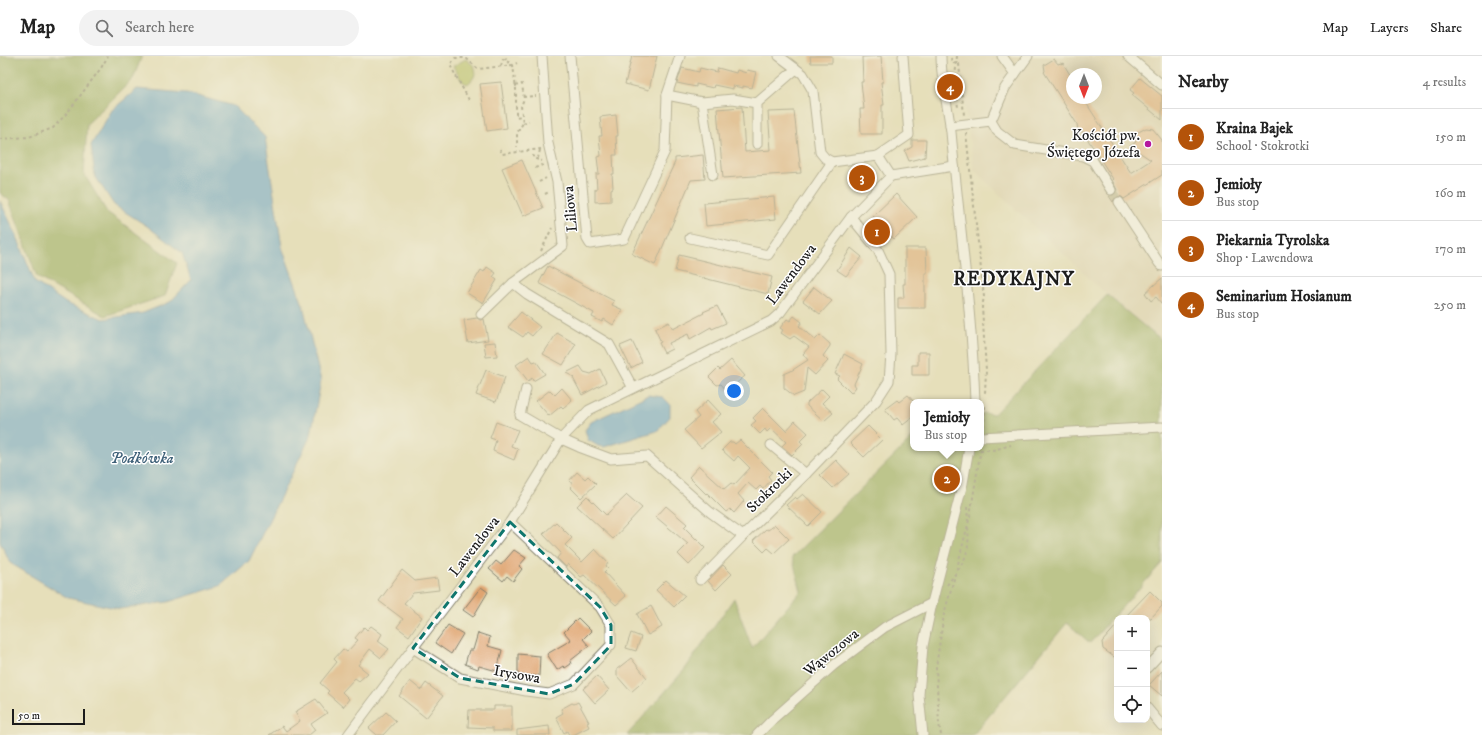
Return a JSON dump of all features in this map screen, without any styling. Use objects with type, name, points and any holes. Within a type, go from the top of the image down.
[{"type":"street","points":[[482,314],[513,283],[563,246],[557,182],[548,143],[542,56]]},
{"type":"street","name":"Liliowa","points":[[570,56],[587,239],[590,244],[624,239],[665,151],[667,95],[680,56]]},
{"type":"street","points":[[779,56],[803,74],[813,91],[820,152],[825,158],[832,162],[878,156],[909,135],[903,56]]},
{"type":"street","points":[[941,56],[941,66],[950,126],[973,351],[975,399]]},
{"type":"street","points":[[1002,56],[1015,74]]},
{"type":"street","points":[[991,122],[1005,88],[1028,56]]},
{"type":"street","points":[[1128,56],[1162,86]]},
{"type":"street","points":[[757,144],[757,103],[796,69]]},
{"type":"street","points":[[667,95],[702,102],[732,99],[757,103]]},
{"type":"street","points":[[702,102],[713,175]]},
{"type":"street","points":[[950,126],[991,122]]},
{"type":"street","points":[[991,122],[997,131],[1015,145],[1083,156],[1093,162],[1112,190]]},
{"type":"street","points":[[878,156],[891,176],[954,166]]},
{"type":"street","points":[[690,238],[768,255],[832,162]]},
{"type":"street","name":"Lawendowa","points":[[348,735],[510,522],[561,439],[589,410],[763,325],[780,313],[851,217],[891,176]]},
{"type":"street","points":[[1119,202],[1162,266]]},
{"type":"street","name":"Stokrotki","points":[[700,580],[806,474],[876,401],[889,382],[891,354],[889,274],[878,250],[851,217]]},
{"type":"street","points":[[513,283],[527,294],[610,344],[633,388]]},
{"type":"street","points":[[526,389],[520,415],[561,439],[611,459],[648,456],[710,512],[743,536]]},
{"type":"street","points":[[984,437],[1162,427]]},
{"type":"street","points":[[771,446],[806,474]]},
{"type":"street","points":[[922,735],[919,694],[923,646],[932,603],[962,483],[973,451]]},
{"type":"street","name":"Irysowa","points":[[413,648],[460,678],[549,694],[574,684],[610,644],[611,625],[600,607],[510,522]]},
{"type":"street","name":"Wąwozowa","points":[[757,735],[834,665],[885,627],[932,603]]},
{"type":"street","points":[[1150,665],[1162,652]]},
{"type":"street","points":[[1150,712],[1162,726]]},
{"type":"path","points":[[0,139],[29,137],[53,128],[68,112],[102,68],[108,56]]},
{"type":"path","points":[[501,66],[503,59],[505,60],[508,56]]},
{"type":"path","points":[[951,56],[952,63],[959,64],[984,297],[982,308],[986,370],[985,394]]},
{"type":"path","points":[[469,100],[450,65],[455,58],[466,58],[478,69],[513,65],[517,62]]},
{"type":"path","points":[[505,60],[513,65]]},
{"type":"path","points":[[513,65],[516,117],[522,116]]},
{"type":"path","points":[[515,86],[522,84],[523,98],[521,106],[523,123],[517,133],[517,147]]},
{"type":"path","points":[[523,98],[539,96]]},
{"type":"path","points":[[523,123],[529,121]]},
{"type":"path","points":[[500,149],[502,154],[544,149]]},
{"type":"path","points":[[535,168],[546,163],[532,158],[533,156],[538,158],[540,149]]},
{"type":"path","points":[[539,182],[547,177]]},
{"type":"path","points":[[545,194],[549,192]]},
{"type":"path","points":[[984,414],[985,402]]},
{"type":"path","points":[[941,735],[936,667],[944,614],[968,522],[980,451]]},
{"type":"path","points":[[946,586],[962,563],[968,549],[968,502]]},
{"type":"highlighted area","points":[[510,522],[600,607],[611,625],[611,645],[574,684],[549,694],[460,678],[413,648]]},
{"type":"shaded area","points":[[959,56],[1162,56],[1162,341],[1107,295],[974,170]]},
{"type":"green space","points":[[0,56],[142,56],[133,79],[87,124],[84,174],[107,212],[177,263],[165,296],[105,316],[37,277],[9,200],[0,193]]},
{"type":"green space","points":[[466,59],[475,68],[473,79],[467,84],[462,81],[453,66]]},
{"type":"green space","points":[[1107,295],[1162,341],[1162,563],[1090,643],[1067,623],[973,735],[627,735],[685,669],[734,598],[752,648],[801,591],[792,557],[910,440],[910,451],[984,451],[984,413],[994,414]]},
{"type":"water","name":"Podkówka","points":[[137,89],[187,93],[234,106],[265,137],[282,247],[303,305],[321,381],[311,435],[249,561],[220,586],[168,602],[120,609],[68,598],[10,563],[0,542],[0,201],[16,234],[35,282],[66,303],[103,319],[143,313],[170,302],[191,280],[182,253],[147,226],[114,205],[95,176],[91,145],[112,110]]},
{"type":"water","points":[[648,395],[663,397],[670,404],[670,417],[657,431],[604,447],[598,446],[588,440],[585,430],[591,422]]},
{"type":"building","points":[[632,56],[657,56],[649,90],[625,84]]},
{"type":"building","points":[[810,56],[832,56],[832,63],[811,63]]},
{"type":"building","points":[[881,56],[883,82],[881,82],[884,105],[882,105],[882,134],[861,134],[860,109],[864,109],[861,82],[863,82],[862,57]]},
{"type":"building","points":[[1054,59],[1058,64],[1063,63],[1066,68],[1066,104],[1087,104],[1131,173],[1151,160],[1130,146],[1136,142],[1131,136],[1146,128],[1153,129],[1162,140],[1162,175],[1124,199],[1118,196],[1115,197],[1113,202],[1109,196],[1114,195],[1117,190],[1112,180],[1113,179],[1083,132],[1078,131],[1077,124],[1044,72],[1044,65]]},
{"type":"building","points":[[682,68],[699,72],[700,68],[717,72],[718,68],[736,73],[737,70],[746,73],[747,70],[756,72],[752,88],[733,86],[733,89],[714,85],[713,88],[696,84],[696,87],[677,83]]},
{"type":"building","points":[[1140,78],[1162,96],[1162,120],[1132,95],[1134,93],[1130,90]]},
{"type":"building","points":[[501,82],[507,128],[487,131],[480,84]]},
{"type":"building","points":[[742,107],[745,152],[771,150],[768,112],[794,111],[801,173],[723,178],[717,109]]},
{"type":"building","points":[[616,115],[618,136],[616,136],[617,155],[613,155],[614,174],[612,174],[613,188],[611,189],[611,201],[595,202],[595,189],[597,189],[596,174],[599,174],[597,157],[601,156],[599,136],[602,136],[600,117]]},
{"type":"building","points":[[912,140],[926,140],[925,157],[909,161],[905,151],[912,147]]},
{"type":"building","points":[[703,155],[705,179],[691,180],[655,265],[632,254],[675,162],[675,158]]},
{"type":"building","points":[[522,160],[543,208],[523,216],[502,168]]},
{"type":"building","points":[[859,169],[865,169],[869,173],[869,179],[865,183],[859,183],[855,179],[855,173]]},
{"type":"building","points":[[896,194],[917,217],[894,239],[873,216]]},
{"type":"building","points":[[774,197],[776,219],[706,226],[704,203]]},
{"type":"building","points":[[851,248],[862,257],[846,276],[837,270]]},
{"type":"building","points":[[905,248],[926,248],[927,273],[925,273],[925,308],[898,308],[898,298],[904,298],[903,284],[905,284]]},
{"type":"building","points":[[679,255],[772,277],[768,294],[675,271]]},
{"type":"building","points":[[548,266],[614,301],[612,305],[623,310],[613,325],[604,319],[602,322],[592,317],[594,313],[539,283]]},
{"type":"building","points":[[487,267],[496,273],[493,277],[497,280],[483,303],[467,293],[481,270],[484,272]]},
{"type":"building","points":[[1162,278],[1162,304],[1156,297],[1151,301],[1145,293]]},
{"type":"building","points":[[814,287],[832,301],[820,314],[803,301]]},
{"type":"building","points":[[717,306],[726,323],[712,329],[711,327],[690,339],[688,334],[669,343],[672,349],[664,353],[655,329],[669,322],[673,329]]},
{"type":"building","points":[[521,312],[540,327],[532,336],[527,332],[523,337],[508,327]]},
{"type":"building","points":[[794,316],[802,322],[799,326],[815,340],[820,335],[830,344],[830,346],[823,356],[828,361],[815,375],[807,368],[804,392],[794,396],[784,388],[784,374],[808,360],[803,354],[809,347],[794,336],[790,339],[781,333],[783,330],[780,328],[787,319],[790,321]]},
{"type":"building","points":[[477,318],[480,320],[484,319],[488,340],[468,343],[464,320]]},
{"type":"building","points":[[557,333],[576,344],[563,365],[543,354]]},
{"type":"building","points":[[632,341],[642,362],[631,368],[620,346]]},
{"type":"building","points":[[495,342],[497,356],[486,357],[484,343]]},
{"type":"building","points":[[918,352],[929,352],[929,375],[912,375],[912,365],[918,365]]},
{"type":"building","points":[[844,354],[863,364],[854,384],[856,387],[851,393],[837,379],[840,376],[835,374]]},
{"type":"building","points":[[529,356],[533,362],[536,361],[545,374],[533,381],[532,378],[528,381],[516,365]]},
{"type":"building","points":[[731,360],[745,376],[727,391],[721,384],[717,385],[709,377],[718,368],[720,370]]},
{"type":"building","points":[[580,366],[584,372],[591,374],[600,369],[606,382],[582,395],[573,378],[574,377],[566,373]]},
{"type":"building","points":[[486,370],[505,377],[496,402],[476,395]]},
{"type":"building","points":[[562,388],[572,400],[563,408],[561,406],[549,416],[536,401],[550,390],[555,395]]},
{"type":"building","points":[[822,389],[829,396],[822,403],[833,413],[824,421],[807,406],[807,403]]},
{"type":"building","points":[[908,395],[911,399],[910,399],[910,419],[903,425],[897,418],[894,420],[885,409],[897,400],[899,402]]},
{"type":"building","points":[[708,400],[721,414],[712,422],[721,432],[701,448],[684,430],[699,417],[695,412]]},
{"type":"building","points":[[763,408],[786,431],[795,421],[808,433],[800,441],[803,444],[792,455],[782,446],[786,442],[771,428],[767,432],[765,429],[760,434],[751,425],[756,421],[753,418]]},
{"type":"building","points":[[496,422],[518,430],[511,446],[518,449],[514,460],[493,451],[496,440],[490,438]]},
{"type":"building","points":[[868,426],[882,440],[864,457],[850,443]]},
{"type":"building","points":[[740,440],[772,472],[768,476],[771,480],[763,489],[760,486],[756,490],[748,483],[738,494],[744,501],[734,513],[730,509],[726,512],[689,477],[699,466],[724,489],[731,483],[734,485],[750,468],[738,456],[734,461],[722,450],[730,442],[735,444]]},
{"type":"building","points":[[836,460],[849,474],[833,488],[820,475]]},
{"type":"building","points":[[577,472],[585,479],[588,476],[596,484],[581,498],[570,487],[573,484],[569,481]]},
{"type":"building","points":[[803,494],[822,512],[808,526],[786,505],[795,497],[797,499]]},
{"type":"building","points":[[627,495],[642,508],[613,539],[577,506],[587,496],[606,515]]},
{"type":"building","points":[[666,506],[687,524],[684,527],[705,548],[689,565],[678,554],[688,544],[656,517]]},
{"type":"building","points":[[556,522],[572,538],[565,545],[582,562],[595,549],[608,563],[606,566],[608,568],[604,572],[626,596],[616,605],[584,575],[581,577],[568,564],[566,567],[557,558],[561,553],[543,534]]},
{"type":"building","points":[[775,525],[789,539],[774,553],[768,548],[764,552],[753,541],[766,529],[768,530]]},
{"type":"building","points":[[514,550],[526,558],[519,566],[522,569],[513,581],[507,576],[503,581],[489,569],[496,561],[501,565]]},
{"type":"building","points":[[723,565],[732,574],[716,590],[708,581]]},
{"type":"building","points":[[402,570],[415,581],[437,578],[439,590],[413,593],[404,603],[422,617],[409,636],[397,627],[403,619],[379,601]]},
{"type":"building","points":[[666,580],[685,596],[674,607],[656,590]]},
{"type":"building","points":[[481,587],[488,592],[473,617],[463,610]]},
{"type":"building","points":[[1150,591],[1162,603],[1162,606],[1151,618],[1150,615],[1127,615]]},
{"type":"building","points":[[651,606],[662,627],[648,635],[637,614]]},
{"type":"building","points":[[578,618],[591,631],[583,639],[589,646],[570,661],[571,664],[565,668],[563,666],[557,670],[547,654],[571,640],[564,632]]},
{"type":"building","points":[[448,625],[463,634],[451,654],[435,643]]},
{"type":"building","points":[[371,626],[382,634],[378,641],[389,649],[381,658],[370,649],[358,665],[368,673],[359,681],[355,678],[342,692],[349,699],[343,707],[327,693],[329,691],[320,683],[337,662],[334,659],[343,649],[347,652],[358,640],[355,638],[364,627],[367,630]]},
{"type":"building","points":[[1114,628],[1114,657],[1103,649],[1102,642]]},
{"type":"building","points":[[478,633],[490,637],[488,646],[502,650],[497,671],[479,666],[478,669],[465,664],[469,650],[473,650]]},
{"type":"building","points":[[631,633],[641,637],[636,651],[626,648]]},
{"type":"building","points":[[518,654],[540,656],[539,676],[518,675]]},
{"type":"building","points":[[631,658],[647,678],[631,692],[617,676],[617,669]]},
{"type":"building","points":[[1162,671],[1162,696],[1150,686],[1150,684]]},
{"type":"building","points":[[597,676],[609,690],[595,703],[583,689]]},
{"type":"building","points":[[410,681],[421,690],[426,683],[443,696],[426,718],[399,696]]},
{"type":"building","points":[[316,699],[327,713],[311,724],[315,730],[309,735],[269,735],[282,726],[286,731],[300,721],[295,712]]},
{"type":"building","points":[[578,702],[589,722],[587,723],[589,727],[573,735],[569,735],[567,731],[564,733],[556,717],[563,713],[561,709],[572,703],[574,704]]},
{"type":"building","points":[[494,706],[512,706],[512,731],[493,731],[493,728],[468,727],[469,710],[494,710]]},
{"type":"building","points":[[386,712],[396,721],[383,735],[377,735],[369,728]]},
{"type":"building","points":[[549,726],[550,735],[517,735],[517,730]]},
{"type":"tunnel","points":[[1111,190],[1119,202]]},
{"type":"place","name":"Seminarium Hosianum","points":[[950,87]]},
{"type":"place","name":"Kościół pw. Świętego Józefa","points":[[1148,144]]},
{"type":"place","name":"Piekarnia Tyrolska","points":[[862,178]]},
{"type":"place","name":"Kraina Bajek","points":[[877,232]]},
{"type":"place","name":"Jemioły","points":[[947,479]]},
{"type":"district","name":"REDYKAJNY","points":[[1014,278]]}]
